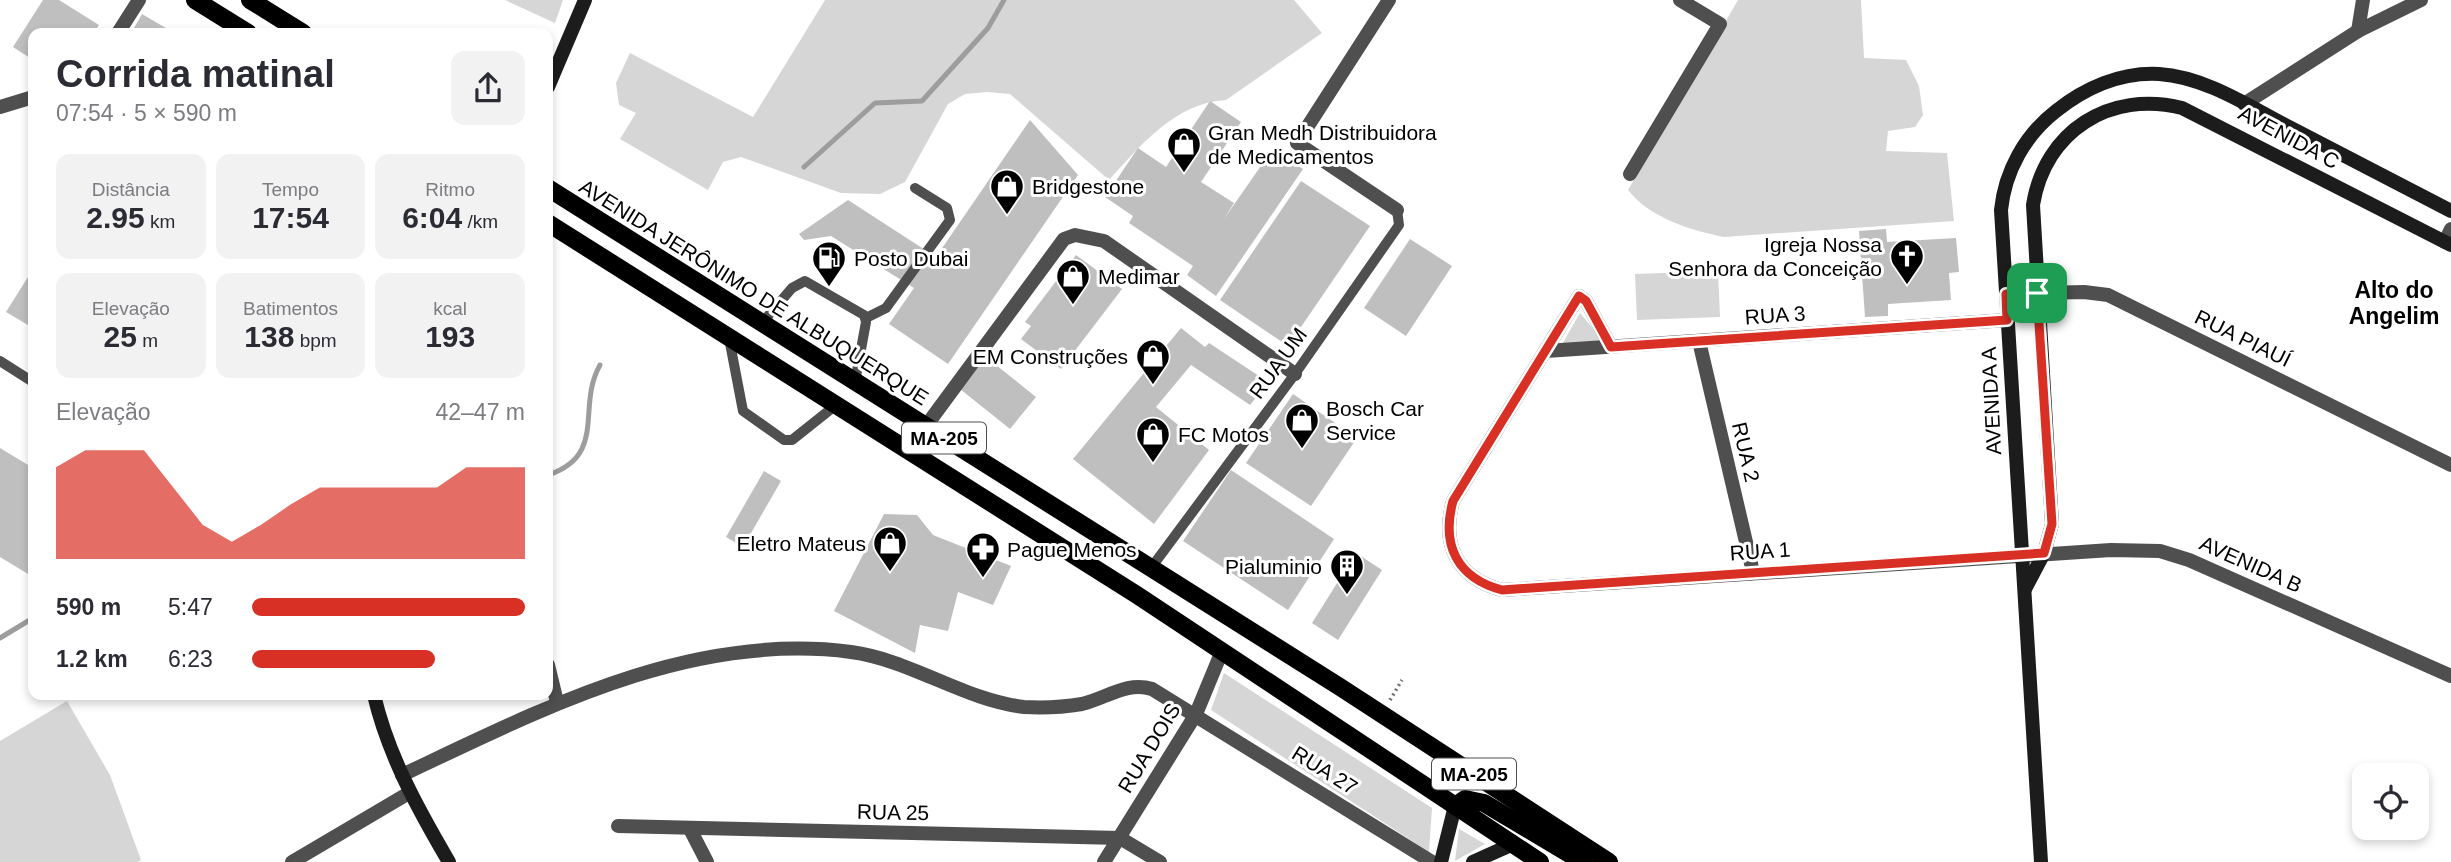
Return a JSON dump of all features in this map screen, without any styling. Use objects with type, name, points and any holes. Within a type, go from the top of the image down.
[{"type":"main road","points":[[195,0],[240,28]]},
{"type":"main road","points":[[250,0],[295,28]]},
{"type":"main road","name":"AVENIDA JERÔNIMO DE ALBUQUERQUE","points":[[553,191],[1151,568],[1609,862]]},
{"type":"main road","name":"MA-205","points":[[553,226],[1222,651],[1540,862]]},
{"type":"main road","points":[[1455,806],[1465,799],[1484,803],[1583,862]]},
{"type":"street","points":[[121,28],[139,0]]},
{"type":"street","points":[[553,76],[585,0]]},
{"type":"street","points":[[1389,0],[1297,143],[1397,210]]},
{"type":"street","points":[[1630,174],[1720,24],[1680,0]]},
{"type":"street","points":[[2358,31],[2363,0]]},
{"type":"street","points":[[2244,104],[2358,31],[2421,0]]},
{"type":"street","name":"AVENIDA C","points":[[2141,74],[2197,82],[2451,211]]},
{"type":"street","name":"AVENIDA A","points":[[2041,862],[2007,320],[2003,191],[2025,144],[2047,118],[2091,89],[2141,74]]},
{"type":"street","points":[[0,107],[28,99]]},
{"type":"street","name":"AVENIDA C","points":[[2037,293],[2034,205],[2041,172],[2063,139],[2100,114],[2134,104],[2151,103],[2199,114],[2449,239]]},
{"type":"street","points":[[926,426],[1064,239],[1075,235],[1104,241],[1295,374]]},
{"type":"street","name":"RUA PIAUÍ","points":[[2006,294],[2084,292],[2108,295],[2451,464]]},
{"type":"street","points":[[2024,590],[2044,553],[2052,524],[2037,293]]},
{"type":"street","points":[[1546,351],[1579,296],[1586,301],[1611,347]]},
{"type":"street","name":"RUA 3","points":[[1546,351],[2007,320]]},
{"type":"street","name":"RUA 2","points":[[1699,341],[1753,572]]},
{"type":"street","name":"RUA 1","points":[[1546,351],[1453,501],[1450,511],[1450,538],[1458,562],[1475,580],[1502,590],[2022,554]]},
{"type":"street","name":"AVENIDA B","points":[[2022,554],[2130,549],[2175,555],[2451,676]]},
{"type":"street","name":"RUA 27","points":[[402,775],[558,702],[650,671],[726,654],[789,649],[853,652],[891,662],[991,699],[1023,706],[1080,704],[1135,685],[1152,689],[1432,862]]},
{"type":"street","name":"RUA DOIS","points":[[1104,862],[1196,714],[1222,651]]},
{"type":"street","points":[[553,684],[558,702]]},
{"type":"street","points":[[375,700],[409,793],[449,862]]},
{"type":"street","points":[[292,862],[409,793]]},
{"type":"street","points":[[1441,862],[1455,806]]},
{"type":"street","name":"RUA 25","points":[[618,826],[1120,838],[1160,862]]},
{"type":"street","points":[[690,829],[707,862]]},
{"type":"street","points":[[1473,862],[1513,845]]},
{"type":"lane","points":[[866,318],[886,308],[950,220],[947,208],[915,188]]},
{"type":"lane","name":"RUA UM","points":[[1151,568],[1295,374],[1399,225],[1397,210]]},
{"type":"lane","points":[[762,323],[792,288],[805,281],[866,318]]},
{"type":"lane","points":[[855,382],[866,318]]},
{"type":"lane","points":[[729,337],[743,411],[784,440],[792,440],[836,405]]},
{"type":"lane","points":[[0,361],[28,379]]},
{"type":"shaded area","points":[[505,0],[563,0],[555,23]]},
{"type":"shaded area","points":[[825,0],[1294,0],[1322,33],[1226,100],[1208,103],[1175,117],[1147,140],[1109,180],[1010,94],[987,92],[965,94],[948,104],[905,182],[880,194],[841,193],[741,157],[723,162],[708,190],[620,139],[636,113],[619,105],[616,83],[630,53],[753,117]]},
{"type":"shaded area","points":[[1738,0],[1861,0],[1864,58],[1906,60],[1919,86],[1923,115],[1915,127],[1888,131],[1886,151],[1947,153],[1954,221],[1724,237],[1672,221],[1637,200],[1628,190]]},
{"type":"shaded area","points":[[1718,271],[1720,317],[1637,320],[1635,274]]},
{"type":"shaded area","points":[[1580,313],[1606,344],[1561,346]]},
{"type":"shaded area","points":[[1224,673],[1432,808],[1429,852],[1211,710]]},
{"type":"shaded area","points":[[67,701],[110,775],[141,860],[137,862],[0,862],[0,741]]},
{"type":"shaded area","points":[[1459,829],[1485,844],[1455,861]]},
{"type":"building","points":[[43,0],[59,0],[99,25],[97,28],[28,28],[28,57],[13,47]]},
{"type":"building","points":[[142,14],[166,28],[134,28]]},
{"type":"building","points":[[1210,101],[1241,122],[1201,182],[1234,203],[1224,219],[1272,150],[1303,169],[1216,296],[1187,275],[1193,266],[1129,223],[1133,216],[1105,197],[1138,148],[1166,167]]},
{"type":"building","name":"Bridgestone","points":[[1030,120],[1078,175],[948,364],[889,324],[914,288],[831,236],[804,240],[799,234],[848,200],[936,257]]},
{"type":"building","points":[[1301,181],[1370,226],[1288,346],[1220,300]]},
{"type":"building","name":"Igreja Nossa Senhora da Conceição","points":[[1886,229],[1887,242],[1956,238],[1959,272],[1949,273],[1951,300],[1888,304],[1888,316],[1865,317],[1859,231]]},
{"type":"building","points":[[1410,239],[1452,266],[1406,336],[1364,308]]},
{"type":"building","name":"Medimar","points":[[1076,255],[1122,289],[1061,369],[1021,339],[1031,326],[1025,322]]},
{"type":"building","points":[[28,277],[28,325],[6,312]]},
{"type":"building","points":[[1181,328],[1205,347],[1209,343],[1268,382],[1250,405],[1191,365],[1156,407],[1209,450],[1154,524],[1073,459]]},
{"type":"building","points":[[986,357],[1036,397],[1010,429],[960,389]]},
{"type":"building","name":"Bosch Car Service","points":[[1293,394],[1357,438],[1311,506],[1246,463]]},
{"type":"building","points":[[0,448],[28,465],[28,574],[0,557]]},
{"type":"building","points":[[1231,470],[1334,539],[1288,610],[1183,541]]},
{"type":"building","points":[[764,471],[781,481],[743,547],[726,537]]},
{"type":"building","name":"Eletro Mateus","points":[[884,514],[917,515],[933,535],[1011,566],[993,605],[958,592],[948,631],[920,625],[915,653],[834,611]]},
{"type":"building","name":"Pialuminio","points":[[1356,553],[1382,570],[1338,640],[1312,623]]},
{"type":"waterway","points":[[804,167],[875,103],[922,101],[988,28],[1004,0]]},
{"type":"waterway","points":[[553,472],[566,466],[578,455],[584,442],[593,381],[600,365]]},
{"type":"waterway","points":[[0,638],[28,621]]},
{"type":"place","name":"Gran Medh Distribuidora de Medicamentos","points":[[1184,174]]},
{"type":"place","name":"Bridgestone","points":[[1007,216]]},
{"type":"place","name":"Igreja Nossa Senhora da Conceição","points":[[1907,286]]},
{"type":"place","name":"Posto Dubai","points":[[829,288]]},
{"type":"place","name":"Medimar","points":[[1073,306]]},
{"type":"place","name":"EM Construções","points":[[1153,386]]},
{"type":"place","name":"Bosch Car Service","points":[[1302,450]]},
{"type":"place","name":"FC Motos","points":[[1153,464]]},
{"type":"place","name":"Eletro Mateus","points":[[890,573]]},
{"type":"place","name":"Pague Menos","points":[[983,579]]},
{"type":"place","name":"Pialuminio","points":[[1347,596]]},
{"type":"district","name":"Alto do Angelim","points":[[2394,303]]},
{"type":"route","points":[[2037,293],[2052,524],[2044,553],[1502,590],[1485,586],[1475,580],[1458,562],[1452,550],[1449,527],[1453,501],[1579,296],[1586,301],[1611,347],[2007,320],[2006,294],[2037,293]]}]
